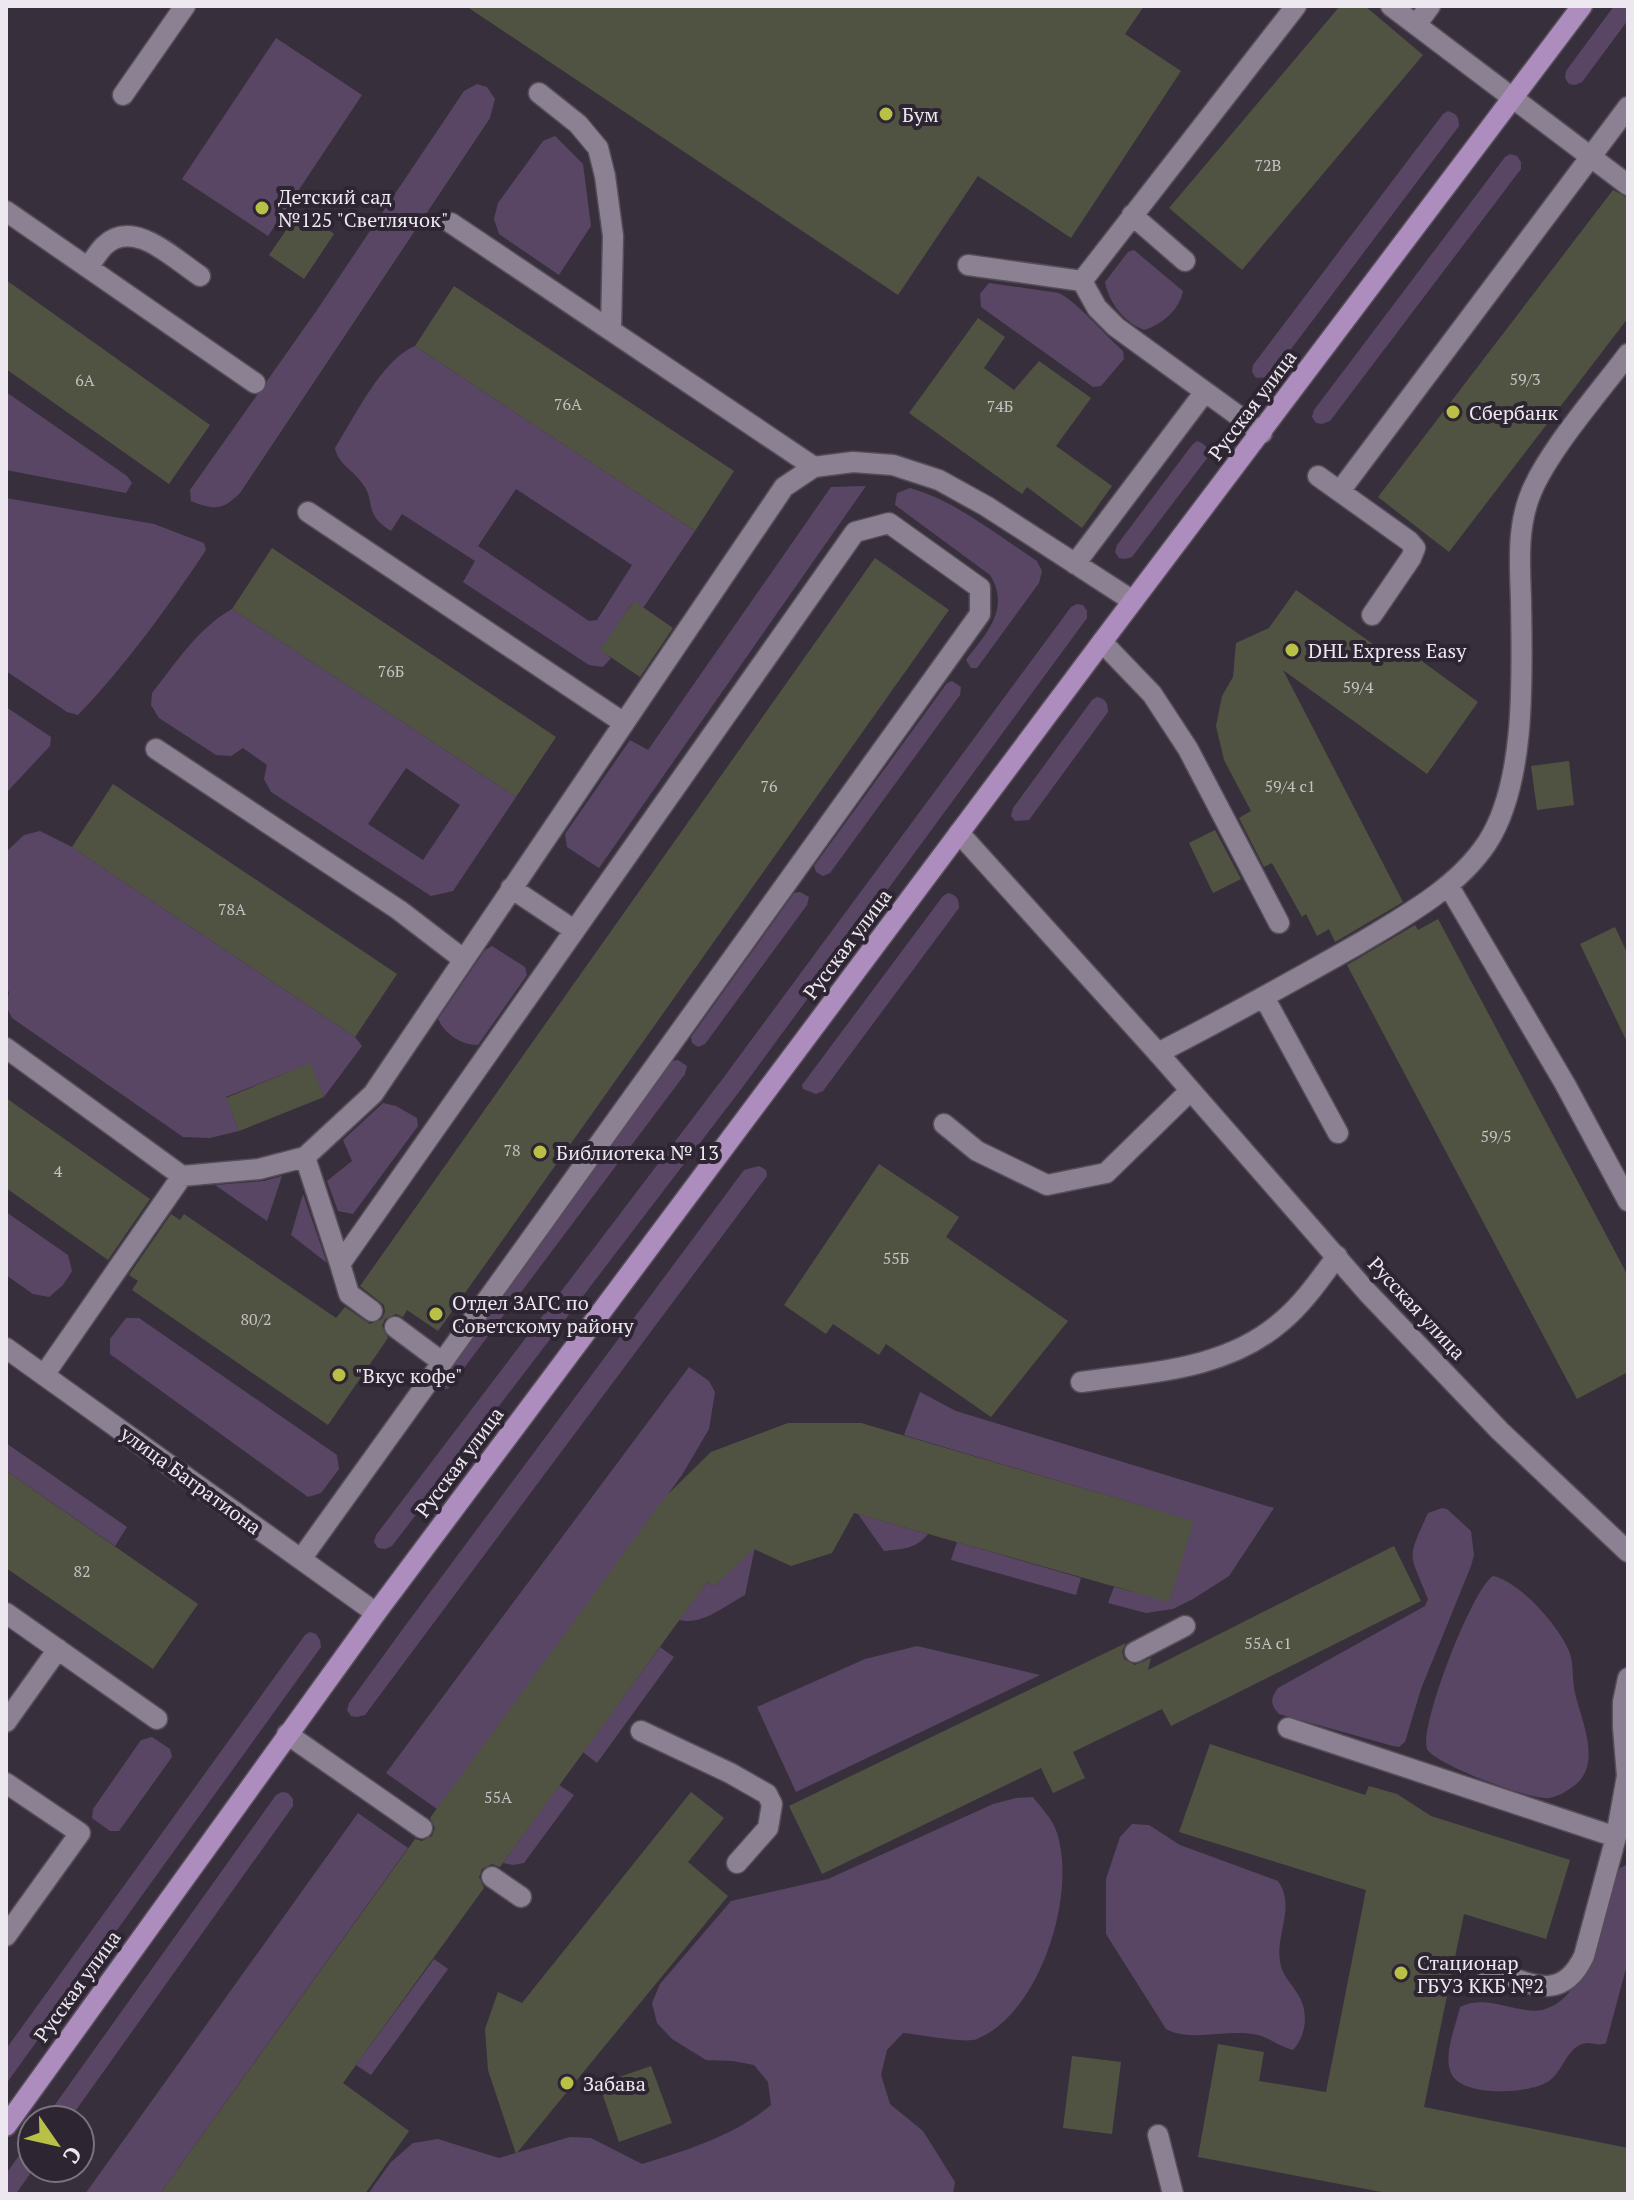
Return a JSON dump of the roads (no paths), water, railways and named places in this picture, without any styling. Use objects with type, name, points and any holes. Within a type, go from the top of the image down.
[{"type":"main road","name":"Русская улица","points":[[6,2126],[376,1613],[1582,6]]},
{"type":"street","points":[[123,95],[185,6]]},
{"type":"street","points":[[1082,281],[1296,6]]},
{"type":"street","points":[[1391,6],[1628,185]]},
{"type":"street","points":[[1416,25],[1430,6]]},
{"type":"street","points":[[539,93],[578,124],[598,148],[613,236],[611,330]]},
{"type":"street","points":[[1340,491],[1628,107]]},
{"type":"street","points":[[6,211],[255,383]]},
{"type":"street","points":[[1132,215],[1185,261]]},
{"type":"street","points":[[451,223],[814,467]]},
{"type":"street","points":[[88,267],[105,245],[128,234],[142,238],[200,276]]},
{"type":"street","points":[[968,265],[1082,281]]},
{"type":"street","points":[[1082,281],[1097,308],[1116,327],[1262,433]]},
{"type":"street","points":[[1158,1053],[1399,920],[1448,885],[1485,845],[1502,816],[1512,770],[1523,686],[1519,544],[1529,498],[1550,459],[1628,354]]},
{"type":"street","points":[[1075,564],[1204,393]]},
{"type":"street","points":[[6,1048],[182,1176],[259,1169],[305,1157],[373,1094],[784,487],[814,467],[853,462],[893,465],[939,480],[986,506],[1133,601]]},
{"type":"street","points":[[1318,476],[1415,548],[1372,615]]},
{"type":"street","points":[[308,512],[624,723]]},
{"type":"street","points":[[301,1559],[980,614],[980,588],[889,523],[855,532],[340,1264]]},
{"type":"street","points":[[1102,642],[1152,694],[1188,749],[1279,923]]},
{"type":"street","points":[[156,749],[399,910],[463,959]]},
{"type":"street","name":"Русская улица","points":[[959,833],[1387,1313],[1500,1431],[1628,1552]]},
{"type":"street","points":[[1448,885],[1565,1084],[1628,1201]]},
{"type":"street","points":[[511,888],[574,930]]},
{"type":"street","points":[[1264,997],[1338,1133]]},
{"type":"street","points":[[944,1124],[977,1151],[1047,1185],[1106,1173],[1190,1091]]},
{"type":"street","points":[[305,1157],[349,1294],[372,1311]]},
{"type":"street","points":[[44,1375],[182,1176]]},
{"type":"street","points":[[1081,1382],[1201,1364],[1248,1346],[1282,1321],[1337,1256]]},
{"type":"street","points":[[395,1327],[442,1362]]},
{"type":"street","name":"улица Багратиона","points":[[6,1348],[376,1613]]},
{"type":"street","points":[[6,1613],[157,1719]]},
{"type":"street","points":[[1135,1652],[1185,1626]]},
{"type":"street","points":[[6,1722],[58,1649]]},
{"type":"street","points":[[1487,1969],[1550,1987],[1565,1983],[1576,1973],[1584,1956],[1616,1837],[1628,1776],[1623,1702],[1628,1678]]},
{"type":"street","points":[[1288,1728],[1616,1837]]},
{"type":"street","points":[[641,1731],[767,1794],[772,1804],[768,1828],[737,1863]]},
{"type":"street","points":[[287,1734],[422,1828]]},
{"type":"street","points":[[6,1783],[80,1833],[6,1936]]},
{"type":"street","points":[[492,1877],[521,1897]]},
{"type":"street","points":[[1158,2135],[1173,2194]]},
{"type":"place","name":"Бум","points":[[886,114]]},
{"type":"place","name":"Детский сад №125 \"Светлячок\"","points":[[262,208]]},
{"type":"place","name":"Сбербанк","points":[[1453,412]]},
{"type":"place","name":"DHL Express Easy","points":[[1292,650]]},
{"type":"place","name":"Библиотека № 13","points":[[540,1152]]},
{"type":"place","name":"Отдел ЗАГС по Советскому району","points":[[436,1314]]},
{"type":"place","name":"\"Вкус кофе\"","points":[[339,1375]]},
{"type":"place","name":"Стационар ГБУЗ ККБ №2","points":[[1401,1973]]},
{"type":"place","name":"Забава","points":[[567,2083]]}]
